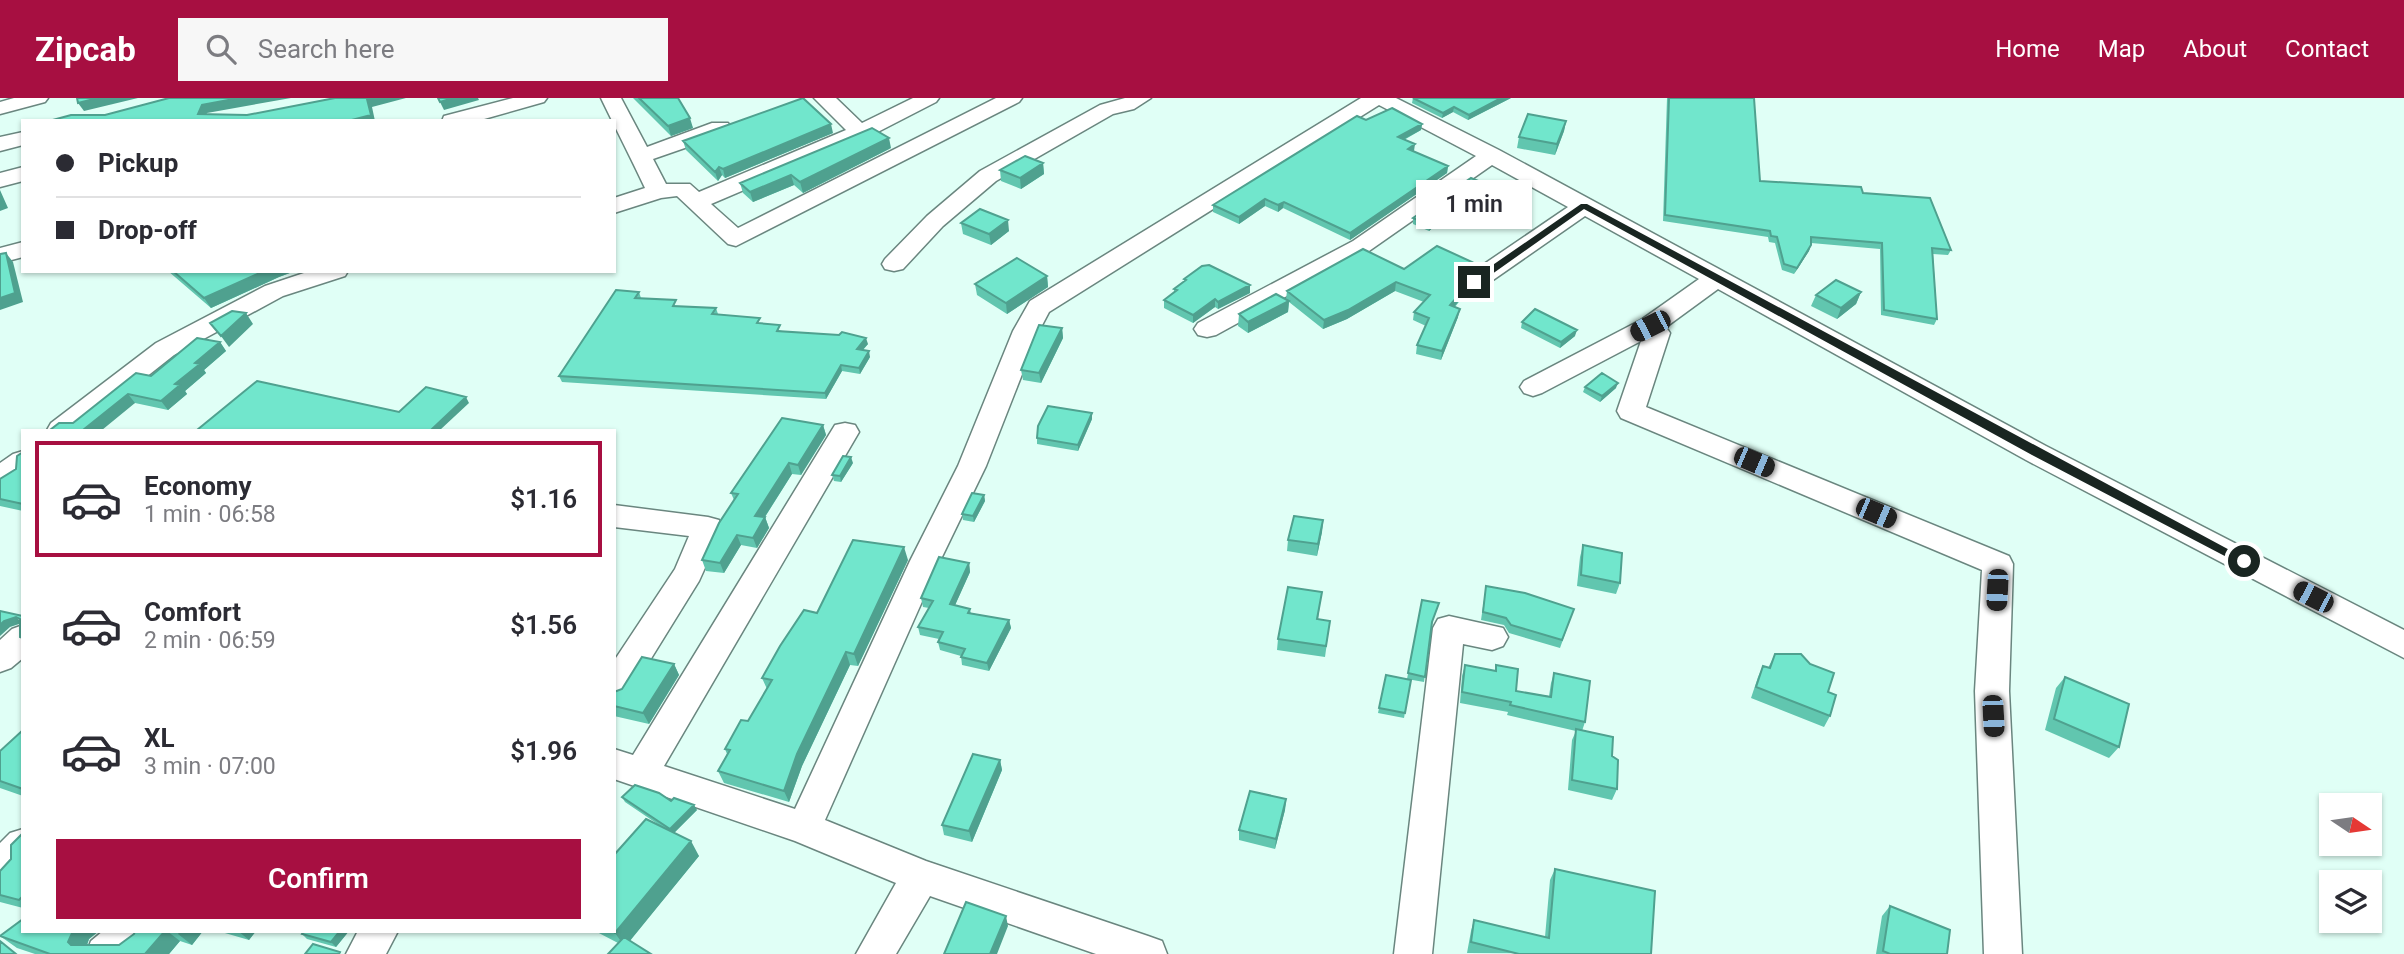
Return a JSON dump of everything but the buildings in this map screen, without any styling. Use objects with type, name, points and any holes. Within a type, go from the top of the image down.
[{"type":"street","points":[[0,108],[38,98]]},
{"type":"street","points":[[459,119],[537,98]]},
{"type":"street","points":[[611,98],[658,191]]},
{"type":"street","points":[[824,98],[860,132]]},
{"type":"street","points":[[696,202],[860,132],[929,98]]},
{"type":"street","points":[[616,205],[658,191],[682,189],[736,239],[1012,98]]},
{"type":"street","points":[[894,264],[935,221],[988,176],[1100,104],[1127,105],[1141,98]]},
{"type":"street","points":[[804,828],[925,561],[972,466],[1026,331],[1039,307],[1378,98],[1491,155],[2036,453],[2404,645]]},
{"type":"street","points":[[639,158],[740,121]]},
{"type":"street","points":[[0,144],[21,139]]},
{"type":"street","points":[[1207,328],[1361,246],[1491,155]]},
{"type":"street","points":[[0,180],[21,175]]},
{"type":"street","points":[[1474,282],[1584,206]]},
{"type":"street","points":[[0,256],[21,250]]},
{"type":"street","points":[[62,429],[165,349],[274,291],[329,273]]},
{"type":"street","points":[[1532,387],[1650,326],[1716,279]]},
{"type":"street","points":[[1650,326],[1657,333],[1631,411],[1998,564],[1992,691],[2003,954]]},
{"type":"street","points":[[845,432],[628,769],[804,828],[921,876],[1149,954]]},
{"type":"street","points":[[0,478],[21,462]]},
{"type":"street","points":[[616,516],[708,528],[688,573],[616,686]]},
{"type":"street","points":[[1413,954],[1449,628],[1492,637]]},
{"type":"street","points":[[0,659],[21,640]]},
{"type":"street","points":[[0,868],[21,847]]},
{"type":"street","points":[[875,954],[921,876]]},
{"type":"street","points":[[105,954],[130,933]]},
{"type":"street","points":[[365,954],[378,933]]},
{"type":"route","points":[[1474,282],[1584,206],[2036,453],[2244,561]]}]
